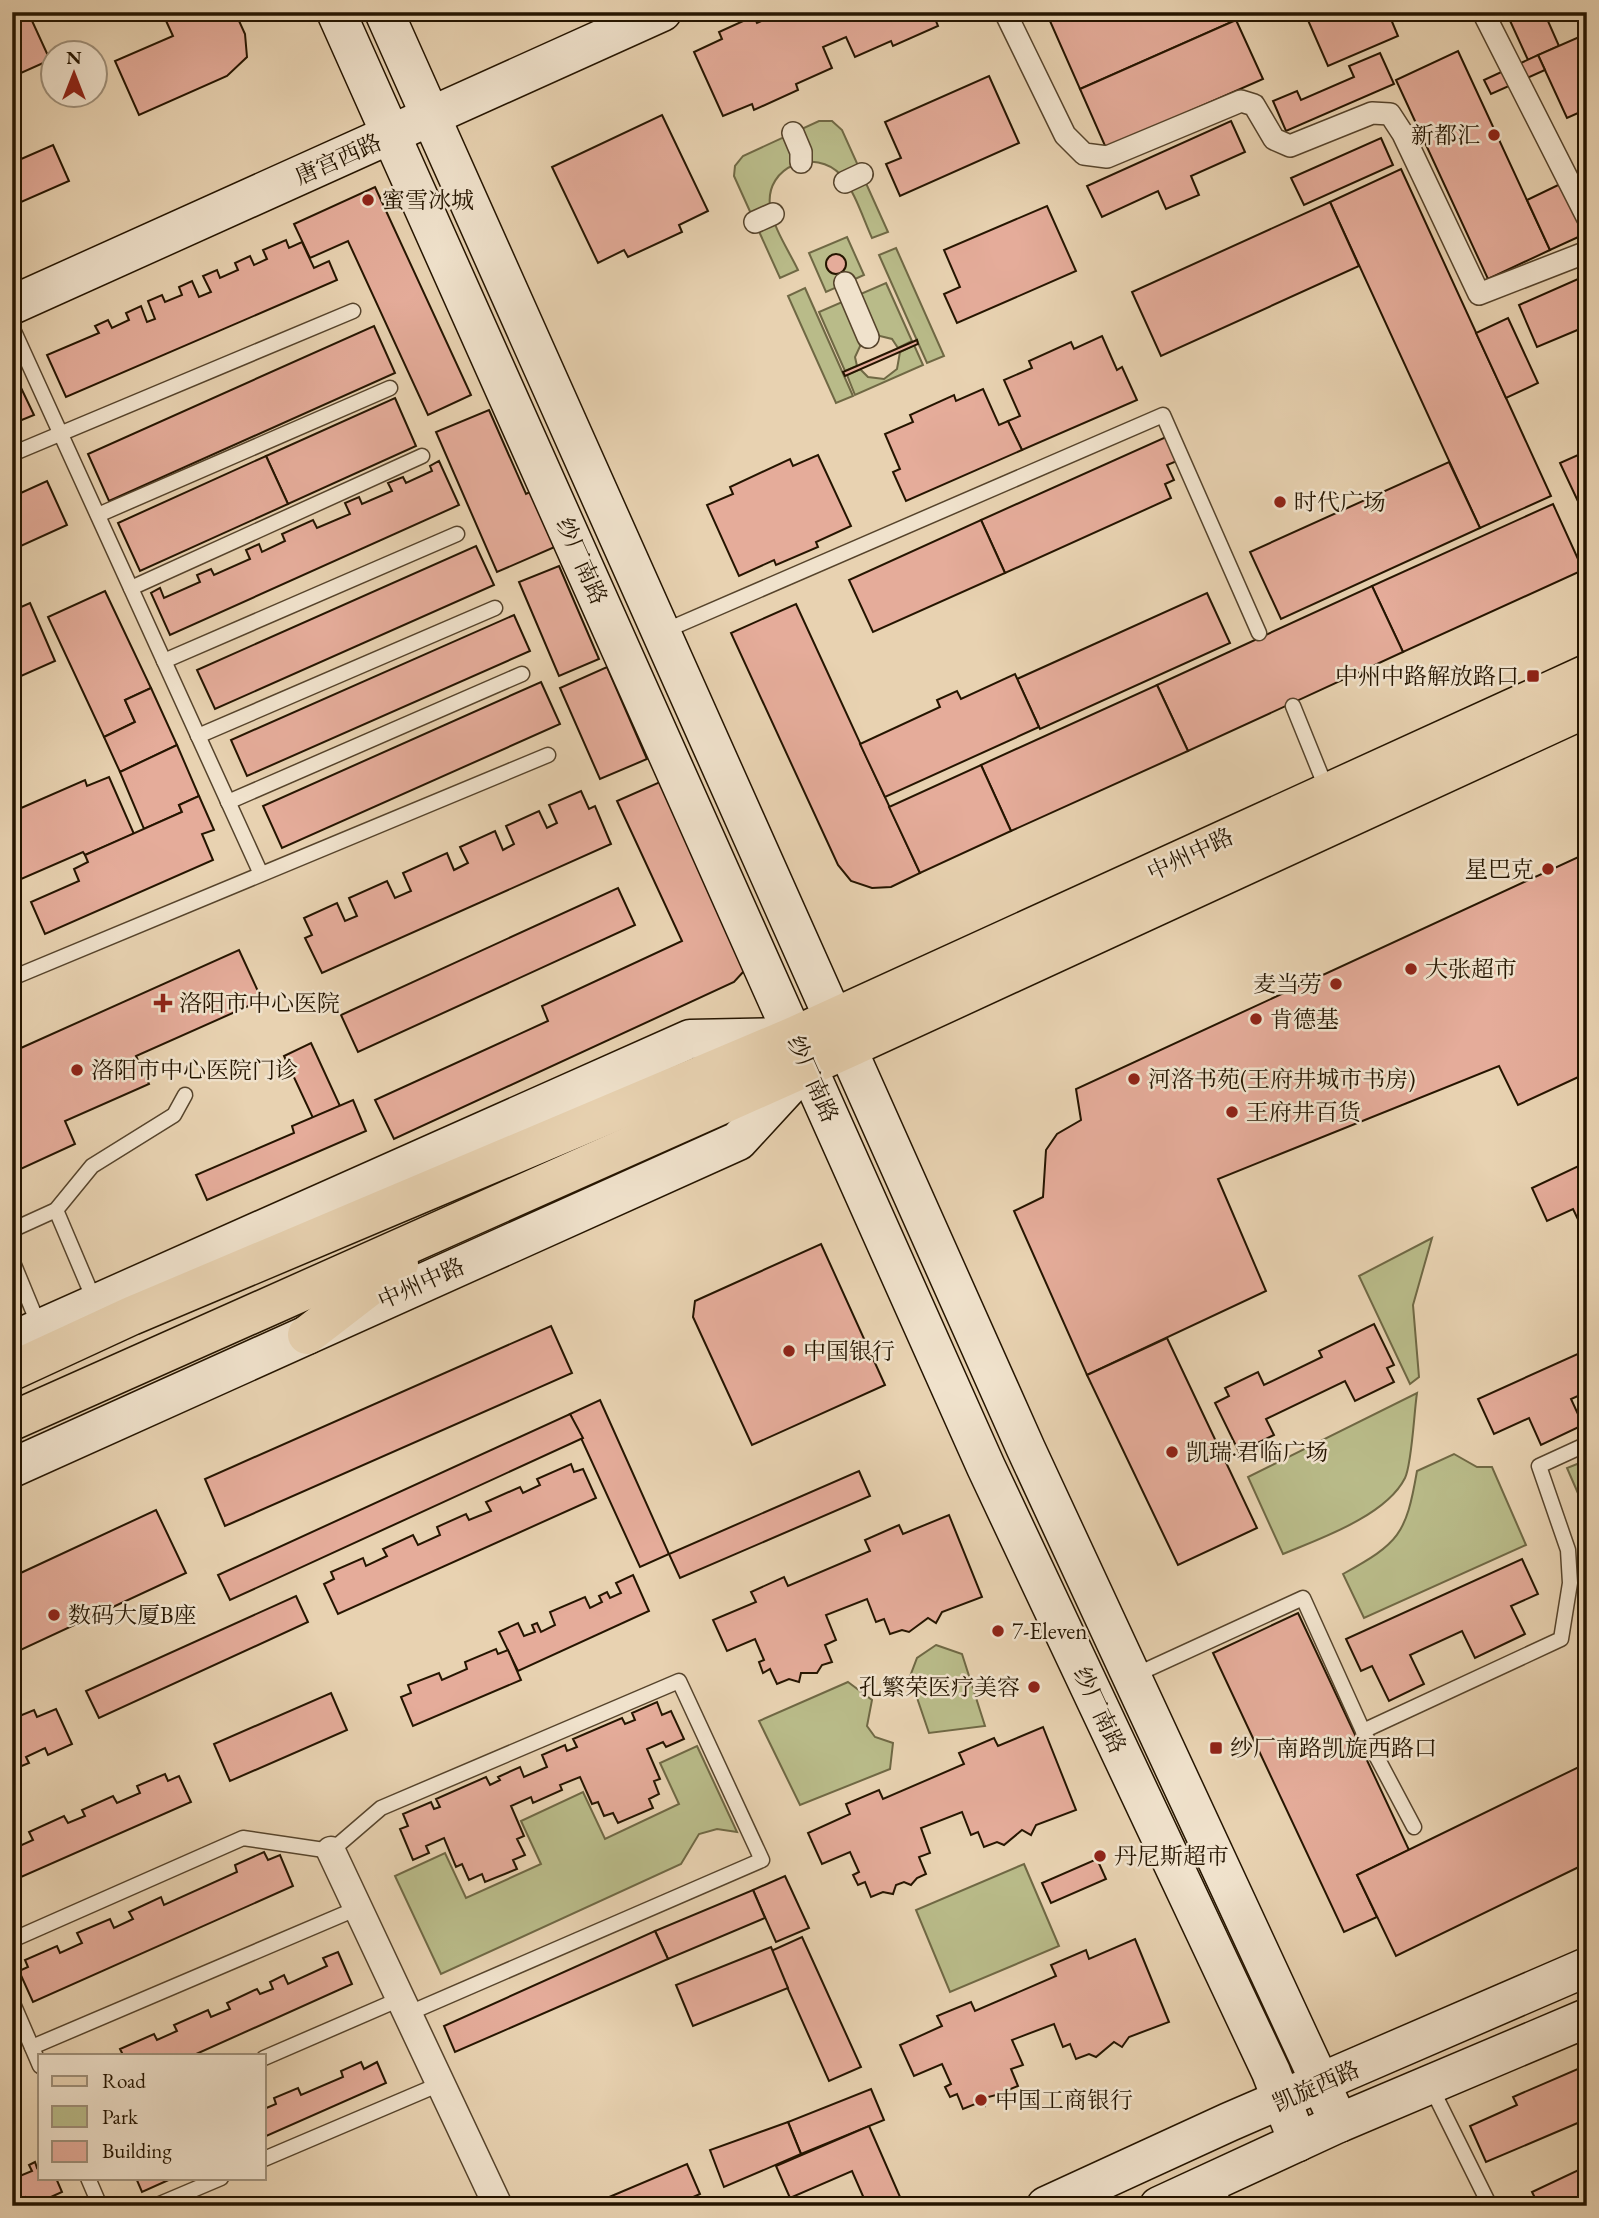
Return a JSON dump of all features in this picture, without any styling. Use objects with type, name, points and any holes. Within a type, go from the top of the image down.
[{"type":"main road","name":"纱厂南路","points":[[336,12],[388,122],[986,1467],[1283,2101],[1298,2142]]},
{"type":"main road","name":"纱厂南路","points":[[384,12],[1026,1450],[1339,2123]]},
{"type":"main road","name":"唐宫西路","points":[[427,104],[598,12]]},
{"type":"main road","name":"唐宫西路","points":[[12,304],[427,104],[662,12]]},
{"type":"main road","name":"唐宫西路","points":[[12,276],[388,122]]},
{"type":"main road","name":"中州中路","points":[[840,1033],[1327,790],[1587,674]]},
{"type":"main road","name":"中州中路","points":[[12,1421],[448,1226],[800,1051],[1587,708]]},
{"type":"main road","name":"中州中路","points":[[26,1335],[690,1038],[800,1051]]},
{"type":"main road","name":"中州中路","points":[[12,1468],[738,1141],[800,1051]]},
{"type":"main road","name":"中州中路","points":[[12,1371],[131,1316],[800,1051]]},
{"type":"main road","points":[[307,1335],[448,1226]]},
{"type":"main road","name":"凯旋西路","points":[[1046,2206],[1229,2122],[1283,2101],[1587,1967]]},
{"type":"main road","name":"凯旋西路","points":[[1159,2206],[1219,2193],[1298,2142],[1587,2018]]},
{"type":"street","points":[[1005,12],[1065,135],[1084,154],[1107,157],[1241,101],[1254,105],[1274,139],[1290,146],[1373,113],[1390,114],[1403,134],[1479,294],[1587,252]]},
{"type":"street","points":[[1483,12],[1587,217]]},
{"type":"street","points":[[793,133],[801,152],[801,162]]},
{"type":"street","points":[[845,284],[868,337]]},
{"type":"street","points":[[331,1852],[498,2206]]},
{"type":"lane","points":[[12,454],[353,311]]},
{"type":"lane","points":[[12,327],[261,874]]},
{"type":"lane","points":[[98,515],[390,388]]},
{"type":"lane","points":[[661,632],[1163,415],[1259,633]]},
{"type":"lane","points":[[131,589],[422,456]]},
{"type":"lane","points":[[164,661],[457,534]]},
{"type":"lane","points":[[198,736],[495,608]]},
{"type":"lane","points":[[228,802],[522,674]]},
{"type":"lane","points":[[1293,706],[1327,790]]},
{"type":"lane","points":[[12,978],[548,755]]},
{"type":"lane","points":[[12,1230],[56,1210],[92,1166],[174,1115],[185,1095]]},
{"type":"lane","points":[[56,1210],[96,1304]]},
{"type":"lane","points":[[12,1260],[26,1335]]},
{"type":"lane","points":[[1363,1731],[1561,1639],[1570,1583],[1568,1550],[1539,1466],[1587,1444]]},
{"type":"lane","points":[[1132,1677],[1303,1598],[1363,1731],[1414,1827]]},
{"type":"lane","points":[[12,1940],[243,1838],[331,1852],[381,1808],[679,1681],[762,1860],[404,2006],[266,2057]]},
{"type":"lane","points":[[32,2047],[358,1908]]},
{"type":"lane","points":[[12,2001],[38,2061]]},
{"type":"lane","points":[[266,2158],[440,2084]]},
{"type":"lane","points":[[1430,2086],[1490,2206]]},
{"type":"lane","points":[[89,2180],[100,2206]]},
{"type":"lane","points":[[155,2206],[216,2180]]},
{"type":"green space","points":[[819,121],[832,121],[842,130],[888,232],[872,238],[850,189],[841,175],[830,167],[818,162],[794,165],[783,171],[775,180],[771,192],[770,206],[774,223],[798,270],[780,278],[734,176],[735,166],[743,156]]},
{"type":"green space","points":[[847,237],[864,275],[826,292],[809,253]]},
{"type":"green space","points":[[896,248],[944,356],[927,363],[879,255]]},
{"type":"green space","points":[[886,283],[912,341],[898,348],[892,339],[876,335],[862,342],[855,357],[857,366],[845,371],[819,312]]},
{"type":"green space","points":[[805,288],[853,396],[836,403],[788,296]]},
{"type":"green space","points":[[914,345],[923,365],[855,395],[847,375],[860,369],[868,377],[884,379],[897,369],[900,352]]},
{"type":"green space","points":[[1432,1238],[1413,1305],[1419,1377],[1410,1384],[1359,1276]]},
{"type":"green space","points":[[1417,1393],[1407,1471],[1396,1492],[1368,1515],[1350,1525],[1283,1554],[1248,1477]]},
{"type":"green space","points":[[1454,1454],[1477,1467],[1492,1467],[1526,1545],[1364,1618],[1343,1574],[1377,1554],[1397,1535],[1409,1510],[1417,1471]]},
{"type":"green space","points":[[1587,1460],[1587,1514],[1567,1468]]},
{"type":"green space","points":[[936,1645],[962,1654],[985,1726],[929,1733],[915,1692],[906,1687],[917,1658]]},
{"type":"green space","points":[[848,1682],[872,1700],[867,1726],[875,1737],[893,1743],[890,1769],[800,1805],[759,1721]]},
{"type":"green space","points":[[697,1746],[737,1832],[717,1829],[699,1834],[681,1864],[441,1974],[395,1876],[445,1853],[466,1898],[541,1864],[521,1821],[583,1792],[605,1839],[679,1804],[660,1763]]},
{"type":"green space","points":[[1024,1864],[1059,1946],[950,1992],[916,1910]]},
{"type":"building","points":[[12,12],[28,12],[40,38],[38,65],[12,77]]},
{"type":"building","points":[[162,12],[235,12],[245,34],[247,57],[227,76],[139,115],[115,61],[173,36]]},
{"type":"building","points":[[771,12],[955,12],[936,21],[938,26],[893,46],[891,41],[855,57],[846,37],[823,47],[832,68],[796,84],[798,90],[754,110],[752,104],[723,116],[694,52],[722,39],[719,32],[754,16],[757,23],[773,16]]},
{"type":"building","points":[[1046,12],[1233,12],[1236,20],[1080,89]]},
{"type":"building","points":[[1320,12],[1388,12],[1398,36],[1328,66],[1307,18]]},
{"type":"building","points":[[1506,12],[1544,12],[1559,46],[1528,60]]},
{"type":"building","points":[[1236,20],[1263,79],[1106,148],[1080,89]]},
{"type":"building","points":[[1586,34],[1587,109],[1567,118],[1538,55]]},
{"type":"building","points":[[1458,51],[1550,250],[1488,279],[1396,80]]},
{"type":"building","points":[[1380,53],[1394,84],[1286,131],[1273,101],[1297,91],[1301,100],[1354,77],[1349,66]]},
{"type":"building","points":[[1538,55],[1545,70],[1491,94],[1484,80]]},
{"type":"building","points":[[989,76],[1019,143],[900,196],[886,164],[901,158],[885,122]]},
{"type":"building","points":[[662,115],[708,211],[679,225],[682,232],[628,257],[624,250],[598,263],[552,167]]},
{"type":"building","points":[[1231,121],[1245,152],[1191,176],[1199,195],[1166,209],[1158,191],[1102,217],[1087,186]]},
{"type":"building","points":[[1381,138],[1393,165],[1304,205],[1291,178]]},
{"type":"building","points":[[53,145],[69,181],[12,206],[12,163]]},
{"type":"building","points":[[1401,169],[1551,496],[1480,528],[1330,202]]},
{"type":"building","points":[[1581,174],[1587,174],[1587,233],[1550,250],[1527,200]]},
{"type":"building","points":[[375,187],[471,395],[428,415],[348,241],[310,258],[294,224]]},
{"type":"building","points":[[1330,202],[1359,266],[1161,356],[1132,292]]},
{"type":"building","points":[[1047,206],[1076,271],[957,323],[944,294],[960,287],[944,250]]},
{"type":"building","points":[[286,240],[289,248],[302,242],[314,268],[329,261],[337,280],[66,397],[47,355],[99,333],[95,326],[108,320],[112,328],[129,320],[126,313],[141,306],[147,322],[155,319],[148,301],[162,295],[165,302],[182,295],[179,287],[192,281],[199,297],[211,292],[203,276],[217,270],[220,278],[238,270],[235,263],[250,256],[254,265],[267,259],[263,250]]},
{"type":"building","points":[[836,254],[843,257],[846,264],[843,271],[836,274],[829,271],[826,264],[829,257]]},
{"type":"building","points":[[1587,275],[1587,326],[1537,347],[1519,305]]},
{"type":"building","points":[[1508,318],[1538,383],[1506,398],[1476,333]]},
{"type":"building","points":[[374,326],[395,373],[109,501],[88,454]]},
{"type":"building","points":[[1102,336],[1117,370],[1122,367],[1137,400],[1022,450],[1008,421],[1020,416],[1004,380],[1032,368],[1029,361],[1071,342],[1074,349]]},
{"type":"building","points":[[917,340],[918,344],[845,376],[843,372]]},
{"type":"building","points":[[12,369],[34,415],[12,424]]},
{"type":"building","points":[[983,389],[999,425],[1008,421],[1022,450],[906,501],[893,472],[900,469],[885,434],[913,422],[910,415],[954,395],[956,401]]},
{"type":"building","points":[[395,398],[416,446],[288,504],[266,456]]},
{"type":"building","points":[[489,410],[526,494],[532,491],[557,546],[497,572],[436,432]]},
{"type":"building","points":[[1166,437],[1177,461],[1167,465],[1174,480],[1165,484],[1171,498],[1005,573],[981,520]]},
{"type":"building","points":[[1587,451],[1587,510],[1583,512],[1560,463]]},
{"type":"building","points":[[818,455],[851,526],[816,542],[818,547],[776,565],[774,560],[739,576],[707,505],[733,494],[730,487],[790,459],[793,466]]},
{"type":"building","points":[[266,456],[288,504],[140,571],[118,523]]},
{"type":"building","points":[[439,461],[459,505],[170,635],[151,593],[160,588],[164,598],[200,582],[197,575],[211,569],[214,575],[250,559],[246,550],[259,544],[262,552],[285,541],[282,534],[313,520],[317,528],[350,514],[345,503],[359,497],[362,504],[392,491],[388,483],[403,477],[406,483],[432,471],[430,466]]},
{"type":"building","points":[[1449,462],[1480,528],[1281,619],[1250,552]]},
{"type":"building","points":[[47,481],[67,525],[12,550],[12,497]]},
{"type":"building","points":[[1553,504],[1583,570],[1403,652],[1372,586]]},
{"type":"building","points":[[981,520],[1005,573],[873,632],[849,580]]},
{"type":"building","points":[[476,546],[494,585],[215,709],[197,670]]},
{"type":"building","points":[[559,566],[599,659],[559,676],[519,582]]},
{"type":"building","points":[[1372,586],[1403,652],[1188,751],[1157,685]]},
{"type":"building","points":[[105,591],[151,688],[125,700],[135,722],[104,737],[48,617]]},
{"type":"building","points":[[1207,593],[1230,643],[1040,729],[1017,679]]},
{"type":"building","points":[[30,603],[55,661],[12,680],[12,611]]},
{"type":"building","points":[[796,604],[920,873],[891,887],[872,888],[851,881],[838,865],[731,633]]},
{"type":"building","points":[[514,615],[530,651],[247,776],[231,740]]},
{"type":"building","points":[[607,667],[647,759],[600,779],[560,688]]},
{"type":"building","points":[[1015,674],[1039,727],[885,797],[860,744],[940,707],[937,700],[957,691],[961,699]]},
{"type":"building","points":[[541,682],[560,724],[282,848],[263,806]]},
{"type":"building","points":[[1157,685],[1188,751],[1011,831],[981,765]]},
{"type":"building","points":[[151,688],[177,745],[120,772],[104,737],[135,722],[125,700]]},
{"type":"building","points":[[177,745],[199,796],[179,805],[182,812],[144,829],[120,772]]},
{"type":"building","points":[[981,765],[1011,831],[920,873],[889,807]]},
{"type":"building","points":[[109,777],[134,834],[85,855],[83,852],[12,883],[12,812],[85,780],[87,786]]},
{"type":"building","points":[[660,782],[744,971],[734,982],[394,1139],[375,1100],[548,1021],[542,1006],[682,941],[617,801]]},
{"type":"building","points":[[581,791],[589,809],[595,806],[611,844],[322,973],[305,938],[312,935],[304,918],[337,903],[345,921],[357,916],[349,898],[387,881],[395,898],[411,891],[403,873],[447,853],[454,870],[468,863],[460,847],[495,831],[503,850],[514,844],[506,826],[539,811],[547,828],[557,823],[549,805]]},
{"type":"building","points":[[199,796],[214,830],[202,834],[213,860],[45,934],[31,902],[79,881],[74,869],[88,862],[85,855],[182,812],[179,805]]},
{"type":"building","name":"王府井百货","points":[[1587,853],[1587,1073],[1518,1105],[1499,1066],[1218,1179],[1266,1291],[1087,1375],[1014,1211],[1043,1197],[1046,1150],[1057,1134],[1081,1120],[1076,1089]]},
{"type":"building","points":[[618,888],[635,925],[358,1052],[341,1015]]},
{"type":"building","name":"洛阳市中心医院门诊","points":[[239,950],[262,1000],[136,1056],[149,1084],[65,1121],[75,1144],[12,1173],[12,1052]]},
{"type":"building","points":[[311,1043],[340,1106],[313,1118],[284,1056]]},
{"type":"building","points":[[353,1100],[366,1131],[207,1200],[196,1175],[294,1133],[292,1126]]},
{"type":"building","points":[[1587,1162],[1587,1238],[1573,1209],[1547,1221],[1532,1188]]},
{"type":"building","name":"中国银行","points":[[821,1244],[885,1385],[752,1445],[693,1317],[695,1301]]},
{"type":"building","points":[[1374,1324],[1394,1365],[1387,1368],[1394,1382],[1355,1401],[1345,1381],[1266,1419],[1274,1435],[1239,1452],[1215,1403],[1229,1396],[1225,1388],[1258,1372],[1264,1385],[1322,1357],[1319,1351]]},
{"type":"building","points":[[551,1326],[572,1373],[225,1526],[205,1479]]},
{"type":"building","name":"凯瑞·君临广场","points":[[1167,1338],[1257,1528],[1178,1565],[1087,1375]]},
{"type":"building","points":[[1582,1352],[1587,1362],[1587,1392],[1571,1399],[1583,1425],[1541,1445],[1529,1418],[1494,1434],[1478,1399]]},
{"type":"building","points":[[600,1400],[669,1554],[640,1567],[570,1414]]},
{"type":"building","points":[[570,1414],[583,1438],[230,1600],[218,1575]]},
{"type":"building","points":[[571,1464],[574,1472],[583,1469],[596,1498],[338,1614],[324,1584],[334,1579],[331,1572],[363,1558],[366,1566],[387,1556],[383,1549],[413,1535],[418,1545],[440,1535],[437,1527],[466,1514],[469,1520],[491,1511],[486,1502],[520,1487],[523,1493],[540,1485],[537,1479]]},
{"type":"building","points":[[859,1471],[870,1496],[680,1578],[669,1554]]},
{"type":"building","name":"数码大厦B座","points":[[156,1510],[186,1573],[12,1654],[12,1577]]},
{"type":"building","points":[[949,1515],[982,1597],[942,1612],[936,1623],[928,1618],[909,1632],[902,1630],[890,1634],[884,1619],[876,1622],[867,1599],[826,1615],[836,1640],[825,1645],[832,1662],[822,1665],[817,1673],[801,1673],[799,1682],[789,1679],[777,1684],[770,1669],[763,1673],[759,1662],[764,1660],[755,1639],[727,1651],[713,1620],[756,1602],[751,1592],[784,1577],[788,1586],[870,1551],[865,1540],[899,1525],[903,1534]]},
{"type":"building","points":[[1522,1559],[1538,1594],[1511,1606],[1525,1634],[1475,1658],[1462,1631],[1410,1655],[1424,1684],[1389,1701],[1372,1666],[1361,1671],[1346,1639]]},
{"type":"building","points":[[633,1575],[649,1611],[518,1671],[499,1632],[518,1623],[524,1636],[535,1632],[532,1625],[537,1623],[541,1632],[555,1625],[550,1612],[585,1597],[590,1608],[602,1602],[599,1596],[607,1592],[610,1598],[621,1593],[616,1583]]},
{"type":"building","points":[[296,1596],[308,1622],[99,1718],[86,1691]]},
{"type":"building","points":[[1298,1613],[1409,1850],[1357,1875],[1377,1917],[1344,1932],[1213,1653]]},
{"type":"building","points":[[496,1649],[498,1654],[508,1650],[521,1680],[413,1726],[401,1697],[411,1693],[408,1685],[439,1673],[442,1680],[467,1669],[465,1662]]},
{"type":"building","points":[[331,1693],[347,1730],[230,1781],[214,1744]]},
{"type":"building","points":[[657,1702],[662,1715],[671,1711],[684,1739],[666,1747],[663,1742],[647,1749],[660,1779],[654,1781],[659,1794],[649,1799],[653,1808],[618,1823],[613,1813],[604,1816],[598,1802],[592,1804],[580,1777],[560,1785],[562,1790],[533,1803],[531,1797],[511,1806],[524,1836],[517,1839],[525,1855],[513,1860],[517,1869],[485,1882],[482,1874],[469,1880],[462,1864],[456,1867],[444,1838],[426,1846],[429,1853],[413,1860],[400,1829],[408,1826],[403,1814],[431,1802],[434,1809],[440,1807],[436,1799],[486,1777],[490,1785],[500,1780],[498,1777],[520,1767],[524,1777],[547,1767],[542,1755],[565,1745],[567,1751],[577,1747],[573,1739],[622,1718],[625,1724],[635,1720],[632,1713]]},
{"type":"building","points":[[56,1709],[72,1744],[48,1755],[45,1748],[26,1757],[29,1763],[12,1770],[12,1728],[16,1726],[12,1719],[34,1710],[37,1717]]},
{"type":"building","points":[[1043,1727],[1076,1810],[1036,1825],[1031,1835],[1022,1830],[1004,1845],[997,1842],[984,1847],[978,1832],[971,1835],[962,1812],[921,1828],[930,1853],[919,1857],[926,1874],[911,1885],[904,1882],[896,1885],[893,1894],[883,1892],[871,1897],[865,1882],[858,1885],[853,1875],[859,1872],[850,1852],[822,1864],[808,1833],[850,1814],[846,1804],[879,1790],[883,1799],[964,1764],[959,1753],[994,1738],[998,1746]]},
{"type":"building","points":[[1587,1763],[1587,1863],[1396,1956],[1357,1875]]},
{"type":"building","points":[[165,1774],[168,1781],[179,1776],[191,1802],[12,1881],[12,1846],[13,1849],[33,1840],[29,1832],[64,1816],[68,1823],[85,1816],[82,1810],[113,1796],[117,1803],[140,1793],[137,1786]]},
{"type":"building","points":[[264,1852],[268,1860],[280,1855],[293,1886],[33,2002],[19,1971],[28,1967],[25,1960],[57,1946],[60,1953],[82,1943],[77,1933],[110,1919],[114,1928],[133,1919],[129,1912],[161,1897],[164,1905],[237,1872],[235,1865]]},
{"type":"building","points":[[1097,1859],[1106,1879],[1051,1903],[1042,1883]]},
{"type":"building","points":[[785,1876],[809,1928],[776,1942],[753,1890]]},
{"type":"building","points":[[753,1890],[765,1918],[668,1959],[655,1931]]},
{"type":"building","points":[[655,1931],[668,1959],[455,2052],[444,2026]]},
{"type":"building","points":[[802,1937],[861,2067],[829,2081],[771,1951]]},
{"type":"building","points":[[1135,1939],[1169,2022],[1129,2037],[1122,2047],[1114,2042],[1096,2057],[1089,2054],[1076,2059],[1070,2044],[1063,2047],[1054,2024],[1012,2040],[1023,2065],[1011,2069],[1018,2086],[1008,2090],[1003,2097],[988,2097],[985,2106],[975,2104],[963,2109],[957,2094],[950,2097],[945,2087],[951,2084],[942,2064],[914,2076],[900,2045],[942,2026],[937,2016],[971,2002],[975,2011],[1056,1976],[1051,1965],[1086,1950],[1089,1959]]},
{"type":"building","points":[[771,1947],[788,1988],[693,2026],[676,1985]]},
{"type":"building","points":[[338,1952],[352,1984],[196,2054],[122,2054],[120,2049],[154,2034],[157,2040],[177,2031],[174,2025],[208,2010],[211,2017],[230,2009],[227,2003],[257,1989],[260,1994],[273,1989],[270,1982],[284,1975],[288,1984],[327,1966],[323,1958]]},
{"type":"building","points":[[361,2062],[364,2069],[377,2062],[386,2083],[266,2136],[266,2108],[276,2104],[274,2098],[298,2088],[301,2095],[343,2077],[341,2071]]},
{"type":"building","points":[[1587,2065],[1587,2119],[1486,2162],[1470,2126],[1517,2105],[1513,2097]]},
{"type":"building","points":[[871,2089],[884,2120],[801,2154],[788,2122]]},
{"type":"building","points":[[788,2122],[801,2154],[724,2187],[710,2150]]},
{"type":"building","points":[[869,2126],[904,2206],[860,2206],[866,2203],[852,2171],[790,2198],[776,2166]]},
{"type":"building","points":[[35,2162],[38,2180],[57,2180],[62,2192],[31,2206],[25,2197],[12,2203],[12,2172],[15,2178],[32,2171],[29,2165]]},
{"type":"building","points":[[687,2164],[700,2194],[673,2206],[588,2206]]},
{"type":"building","points":[[1587,2166],[1587,2206],[1539,2206],[1532,2192]]},
{"type":"building","points":[[137,2180],[169,2180],[142,2192]]},
{"type":"place","name":"新都汇","points":[[1494,135]]},
{"type":"place","name":"蜜雪冰城","points":[[368,200]]},
{"type":"place","name":"时代广场","points":[[1280,502]]},
{"type":"place","name":"中州中路解放路口","points":[[1533,676]]},
{"type":"place","name":"星巴克","points":[[1548,869]]},
{"type":"place","name":"大张超市","points":[[1411,969]]},
{"type":"place","name":"麦当劳","points":[[1336,984]]},
{"type":"place","name":"洛阳市中心医院","points":[[163,1003]]},
{"type":"place","name":"肯德基","points":[[1256,1019]]},
{"type":"place","name":"洛阳市中心医院门诊","points":[[77,1070]]},
{"type":"place","name":"河洛书苑(王府井城市书房)","points":[[1134,1079]]},
{"type":"place","name":"王府井百货","points":[[1232,1112]]},
{"type":"place","name":"中国银行","points":[[789,1351]]},
{"type":"place","name":"凯瑞·君临广场","points":[[1172,1452]]},
{"type":"place","name":"数码大厦B座","points":[[54,1615]]},
{"type":"place","name":"7-Eleven","points":[[998,1631]]},
{"type":"place","name":"孔繁荣医疗美容","points":[[1034,1687]]},
{"type":"place","name":"纱厂南路凯旋西路口","points":[[1216,1748]]},
{"type":"place","name":"丹尼斯超市","points":[[1100,1856]]},
{"type":"place","name":"中国工商银行","points":[[981,2100]]}]
